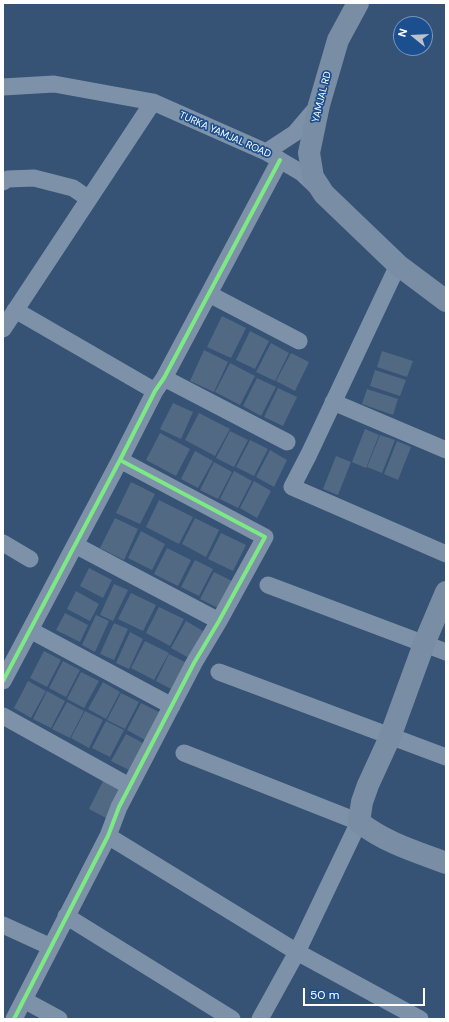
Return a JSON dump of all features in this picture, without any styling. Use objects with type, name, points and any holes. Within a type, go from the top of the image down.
[{"type":"main road","name":"YAMJAL RD","points":[[324,194],[313,176],[309,153],[318,105],[338,40],[358,3]]},
{"type":"main road","name":"TURKA YAMJAL ROAD","points":[[324,194],[398,265],[446,302]]},
{"type":"main road","points":[[446,592],[424,644],[390,737],[368,785],[362,802],[359,822],[373,833],[395,844],[446,863]]},
{"type":"street","name":"TURKA YAMJAL ROAD","points":[[3,87],[54,84],[153,102],[266,152],[302,173],[324,194]]},
{"type":"street","points":[[3,329],[153,102]]},
{"type":"street","points":[[266,152],[295,133],[318,105]]},
{"type":"street","points":[[3,681],[280,160]]},
{"type":"street","points":[[3,182],[8,179],[34,178],[73,188],[89,199]]},
{"type":"street","points":[[398,265],[334,402],[292,487],[446,554]]},
{"type":"street","points":[[209,294],[299,341]]},
{"type":"street","points":[[15,310],[160,384],[287,442]]},
{"type":"street","points":[[334,402],[446,450]]},
{"type":"street","points":[[14,1019],[108,836],[129,786],[194,663],[219,621],[265,536],[120,460]]},
{"type":"street","points":[[3,543],[30,559]]},
{"type":"street","points":[[75,545],[219,621]]},
{"type":"street","points":[[268,585],[446,652]]},
{"type":"street","points":[[30,630],[172,706]]},
{"type":"street","points":[[219,672],[446,757]]},
{"type":"street","points":[[3,716],[129,786]]},
{"type":"street","points":[[184,753],[359,822],[297,952],[260,1019]]},
{"type":"street","points":[[108,836],[297,952],[420,1019]]},
{"type":"street","points":[[66,916],[232,1019]]},
{"type":"street","points":[[3,925],[51,947]]},
{"type":"street","points":[[24,1000],[59,1019]]},
{"type":"building","points":[[222,316],[246,328],[231,358],[207,347]]},
{"type":"building","points":[[250,331],[269,341],[255,369],[236,360]]},
{"type":"building","points":[[271,343],[289,353],[275,381],[256,372]]},
{"type":"building","points":[[204,350],[228,362],[214,392],[190,381]]},
{"type":"building","points":[[382,351],[413,361],[407,377],[377,367]]},
{"type":"building","points":[[291,353],[309,362],[295,391],[276,381]]},
{"type":"building","points":[[230,363],[255,376],[240,405],[215,392]]},
{"type":"building","points":[[375,370],[406,380],[400,396],[370,386]]},
{"type":"building","points":[[257,378],[276,387],[261,416],[243,406]]},
{"type":"building","points":[[278,388],[297,397],[283,426],[264,417]]},
{"type":"building","points":[[367,389],[398,399],[393,415],[362,404]]},
{"type":"building","points":[[173,403],[193,412],[181,439],[160,429]]},
{"type":"building","points":[[199,413],[230,429],[215,456],[185,440]]},
{"type":"building","points":[[365,429],[379,435],[366,468],[352,462]]},
{"type":"building","points":[[230,431],[248,440],[234,467],[216,458]]},
{"type":"building","points":[[160,433],[190,449],[176,476],[146,460]]},
{"type":"building","points":[[380,435],[395,440],[382,473],[367,467]]},
{"type":"building","points":[[250,440],[268,449],[254,476],[236,467]]},
{"type":"building","points":[[397,441],[411,447],[398,480],[384,474]]},
{"type":"building","points":[[270,450],[287,460],[274,487],[256,477]]},
{"type":"building","points":[[195,451],[213,461],[198,488],[181,479]]},
{"type":"building","points":[[336,456],[351,462],[338,495],[323,489]]},
{"type":"building","points":[[214,462],[232,472],[218,499],[200,490]]},
{"type":"building","points":[[234,471],[252,481],[238,508],[220,499]]},
{"type":"building","points":[[254,481],[271,491],[257,518],[240,508]]},
{"type":"building","points":[[131,482],[155,494],[140,524],[116,513]]},
{"type":"building","points":[[159,500],[193,517],[179,544],[146,527]]},
{"type":"building","points":[[115,518],[138,529],[124,560],[100,548]]},
{"type":"building","points":[[195,518],[219,530],[206,557],[182,544]]},
{"type":"building","points":[[141,531],[165,544],[152,570],[128,558]]},
{"type":"building","points":[[221,533],[246,545],[233,571],[208,559]]},
{"type":"building","points":[[167,548],[191,560],[178,586],[154,574]]},
{"type":"building","points":[[195,560],[213,569],[199,596],[181,587]]},
{"type":"building","points":[[89,568],[112,580],[103,598],[80,586]]},
{"type":"building","points":[[214,572],[232,581],[218,608],[200,599]]},
{"type":"building","points":[[114,584],[128,590],[113,621],[100,615]]},
{"type":"building","points":[[76,591],[99,604],[90,621],[67,609]]},
{"type":"building","points":[[131,593],[156,605],[143,631],[118,619]]},
{"type":"building","points":[[159,607],[184,619],[170,646],[146,633]]},
{"type":"building","points":[[65,613],[88,625],[80,642],[56,630]]},
{"type":"building","points":[[96,615],[109,621],[95,652],[82,645]]},
{"type":"building","points":[[186,621],[203,631],[189,658],[171,648]]},
{"type":"building","points":[[114,623],[128,629],[114,660],[100,654]]},
{"type":"building","points":[[130,632],[143,639],[129,669],[116,663]]},
{"type":"building","points":[[145,641],[169,653],[154,680],[131,668]]},
{"type":"building","points":[[44,651],[61,660],[47,687],[30,678]]},
{"type":"building","points":[[169,654],[185,662],[171,689],[156,681]]},
{"type":"building","points":[[63,661],[80,670],[66,697],[49,688]]},
{"type":"building","points":[[81,672],[99,681],[84,708],[67,699]]},
{"type":"building","points":[[28,681],[46,691],[31,718],[14,708]]},
{"type":"building","points":[[103,682],[120,692],[106,719],[88,709]]},
{"type":"building","points":[[47,691],[65,701],[51,728],[33,719]]},
{"type":"building","points":[[121,693],[139,702],[125,729],[107,720]]},
{"type":"building","points":[[67,702],[84,711],[70,738],[52,729]]},
{"type":"building","points":[[141,703],[159,712],[145,740],[127,730]]},
{"type":"building","points":[[85,711],[103,720],[89,748],[71,738]]},
{"type":"building","points":[[106,721],[124,730],[110,757],[92,748]]},
{"type":"building","points":[[126,734],[143,743],[129,770],[111,761]]},
{"type":"building","points":[[103,781],[120,791],[106,818],[89,809]]},
{"type":"cycle path","points":[[3,681],[155,391],[164,378],[280,160]]},
{"type":"cycle path","points":[[14,1019],[108,836],[119,807],[194,663],[265,537],[120,460]]}]
